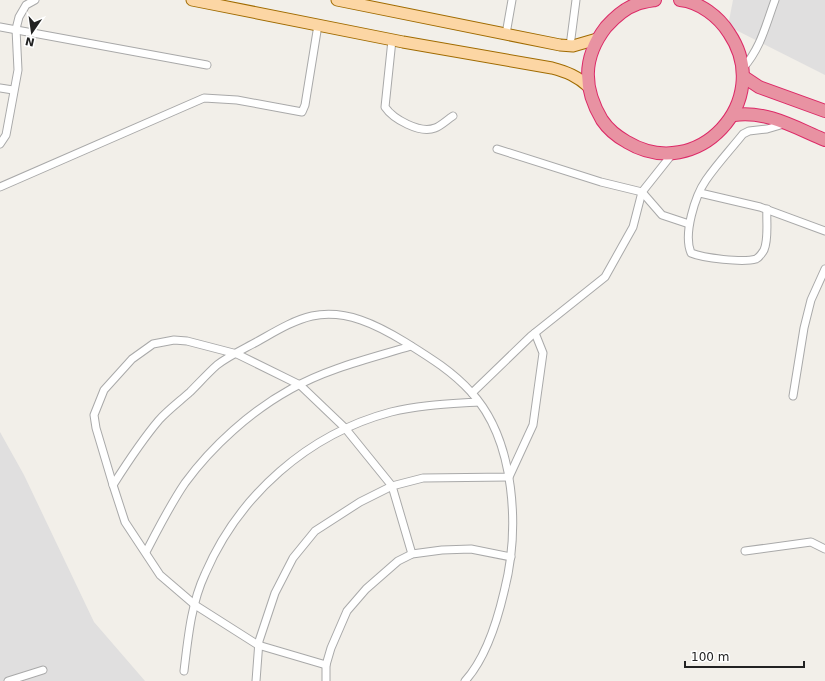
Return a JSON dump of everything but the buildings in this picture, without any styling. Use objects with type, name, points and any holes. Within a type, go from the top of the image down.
[{"type":"highway","points":[[655,0],[637,4],[614,18],[597,39],[589,65],[588,87],[597,112],[604,123],[618,137],[634,147],[653,153],[673,153],[697,147],[707,141],[718,134],[734,115],[741,97],[744,73],[737,44],[723,23],[703,4],[680,0]]},
{"type":"highway","points":[[744,73],[759,87],[825,111]]},
{"type":"highway","points":[[734,115],[747,113],[766,116],[825,140]]},
{"type":"main road","points":[[192,0],[392,40],[552,68],[574,76],[588,87]]},
{"type":"main road","points":[[337,0],[377,4],[506,34],[570,46],[583,44],[597,39]]},
{"type":"street","points":[[0,144],[6,135],[13,90],[18,70],[16,29],[22,10],[26,4],[35,0]]},
{"type":"street","points":[[506,34],[512,0]]},
{"type":"street","points":[[570,46],[576,0]]},
{"type":"street","points":[[744,73],[759,46],[775,0]]},
{"type":"street","points":[[0,187],[204,98],[237,100],[302,112],[305,105],[318,25]]},
{"type":"street","points":[[0,26],[207,65]]},
{"type":"street","points":[[392,40],[385,108],[389,114],[400,122],[428,129],[434,129],[453,116]]},
{"type":"street","points":[[0,88],[13,90]]},
{"type":"street","points":[[767,209],[765,248],[760,256],[755,259],[721,259],[700,257],[691,252],[688,246],[689,224],[706,180],[743,134],[749,131],[767,130],[786,123]]},
{"type":"street","points":[[497,149],[601,182],[642,192],[662,215],[689,224]]},
{"type":"street","points":[[472,393],[535,333],[604,277],[633,227],[642,192],[673,153]]},
{"type":"street","points":[[700,193],[767,209],[825,231]]},
{"type":"street","points":[[793,396],[804,328],[811,300],[825,269]]},
{"type":"street","points":[[113,485],[132,455],[160,419],[218,365],[293,323],[312,316],[334,315],[360,319],[377,325],[438,362],[472,393],[484,409],[504,451],[512,493],[513,537],[508,576],[497,620],[474,671],[464,681]]},
{"type":"street","points":[[509,477],[533,425],[543,353],[535,333]]},
{"type":"street","points":[[326,665],[258,645],[194,605],[160,575],[125,522],[113,485],[96,428],[94,415],[104,390],[132,359],[153,344],[170,340],[187,341],[237,354],[300,385],[345,428],[392,486],[412,554]]},
{"type":"street","points":[[146,552],[185,483],[216,447],[253,414],[291,389],[322,375],[412,346]]},
{"type":"street","points":[[184,671],[194,605],[204,574],[234,520],[262,487],[300,454],[345,428],[391,412],[438,405],[478,402]]},
{"type":"street","points":[[256,681],[258,645],[275,593],[293,558],[316,531],[360,502],[392,486],[423,478],[509,477]]},
{"type":"street","points":[[745,551],[811,542],[825,549]]},
{"type":"street","points":[[326,681],[326,665],[331,648],[352,604],[366,589],[398,561],[412,554],[442,550],[471,549],[511,557]]},
{"type":"street","points":[[8,681],[43,670]]},
{"type":"shaded area","points":[[733,0],[825,0],[825,75],[728,26]]},
{"type":"shaded area","points":[[0,432],[24,475],[94,622],[145,681],[0,681]]}]
